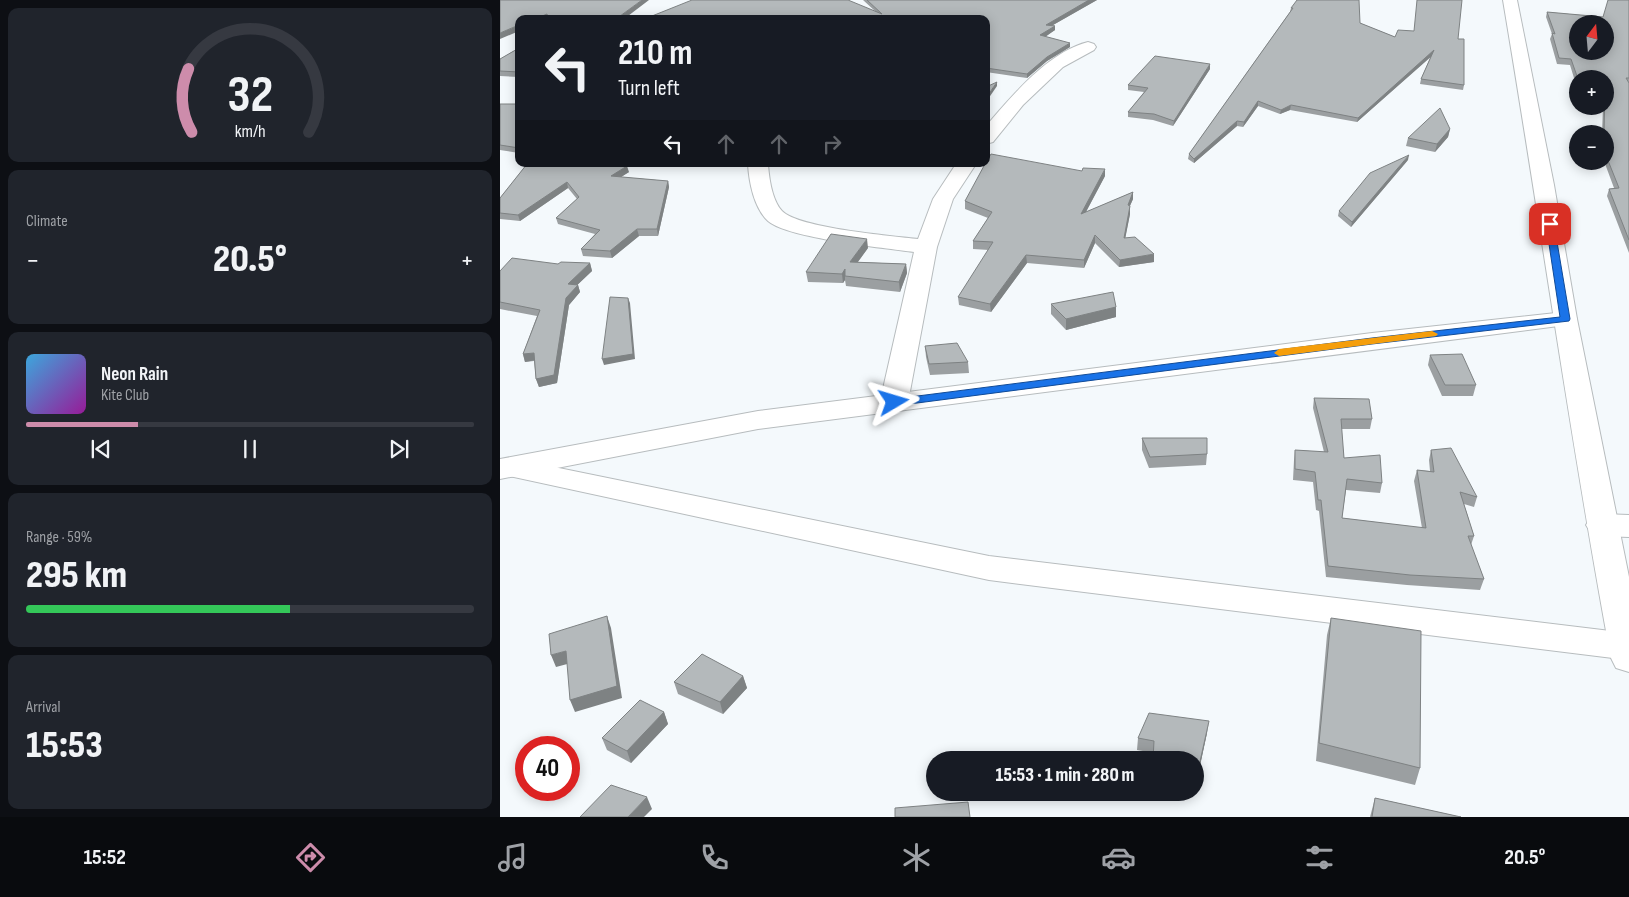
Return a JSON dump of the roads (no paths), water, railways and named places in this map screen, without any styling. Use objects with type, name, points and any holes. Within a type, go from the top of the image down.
[{"type":"street","points":[[505,468],[989,568],[1628,653],[1616,526],[1565,319],[1544,185],[1510,0]]},
{"type":"street","points":[[990,133],[1017,100],[1057,64],[1088,47]]},
{"type":"street","points":[[758,167],[758,174],[776,218],[790,224],[838,234],[926,247]]},
{"type":"street","points":[[894,402],[926,247],[943,199],[964,167]]},
{"type":"street","points":[[505,468],[749,421],[1372,341],[1565,319]]}]
